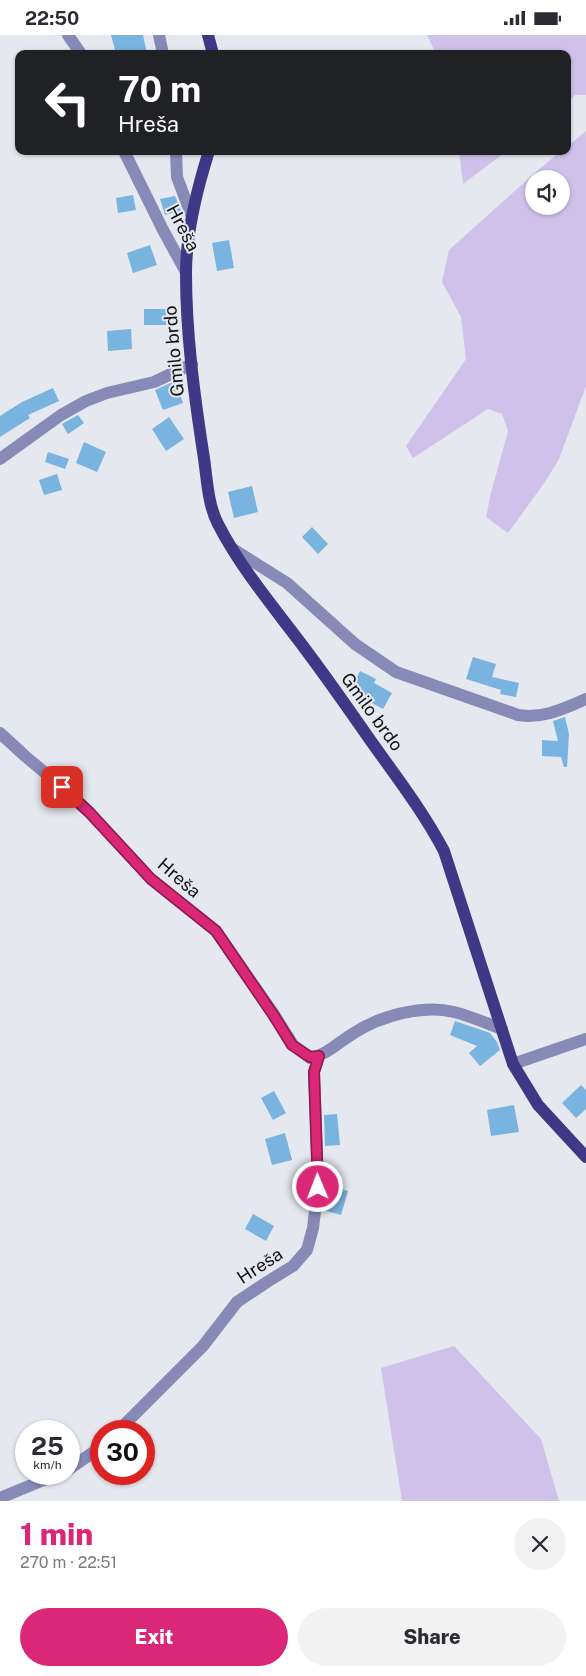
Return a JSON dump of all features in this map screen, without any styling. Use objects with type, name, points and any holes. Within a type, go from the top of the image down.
[{"type":"main road","points":[[208,35],[212,50]]},
{"type":"main road","name":"Hreša","points":[[186,272],[192,217],[208,155]]},
{"type":"main road","name":"Gmilo brdo","points":[[186,272],[198,422],[211,502],[216,521],[268,600],[434,832],[444,851],[514,1064],[538,1105],[586,1157]]},
{"type":"street","points":[[68,35],[79,50]]},
{"type":"street","points":[[159,35],[163,50]]},
{"type":"street","name":"Hreša","points":[[126,155],[163,231],[186,272]]},
{"type":"street","name":"Hreša","points":[[176,155],[177,177],[192,217]]},
{"type":"street","points":[[0,459],[61,415],[86,401],[107,393],[154,382],[192,364]]},
{"type":"street","points":[[233,549],[287,583],[355,644],[396,672],[518,715],[530,717],[552,713],[586,699]]},
{"type":"street","name":"Hreša","points":[[0,733],[89,812],[151,879],[216,931],[292,1045],[310,1057],[319,1056],[314,1072],[318,1187],[313,1228],[307,1251],[294,1266],[237,1302],[203,1346],[129,1420]]},
{"type":"street","points":[[319,1056],[364,1027],[382,1019],[407,1012],[453,1011],[502,1029]]},
{"type":"street","points":[[514,1064],[586,1039]]},
{"type":"street","points":[[0,1498],[31,1485]]},
{"type":"shaded area","points":[[427,35],[586,35],[586,95],[575,95],[571,98],[571,50],[434,50]]},
{"type":"shaded area","points":[[586,131],[586,386],[559,459],[545,482],[508,533],[486,517],[508,431],[502,414],[488,409],[413,458],[406,446],[466,359],[461,317],[442,282],[449,250],[525,182],[525,215],[570,215],[570,170],[538,170],[556,155],[571,155],[571,144]]},
{"type":"shaded area","points":[[459,155],[502,155],[463,184]]},
{"type":"shaded area","points":[[454,1346],[541,1439],[559,1501],[402,1501],[381,1368]]},
{"type":"building","points":[[111,35],[143,35],[146,50],[115,50]]},
{"type":"building","points":[[133,195],[136,210],[118,213],[116,198]]},
{"type":"building","points":[[175,196],[181,211],[165,215],[160,199]]},
{"type":"building","points":[[229,240],[234,268],[217,271],[212,243]]},
{"type":"building","points":[[150,245],[157,265],[133,273],[127,253]]},
{"type":"building","points":[[144,309],[166,309],[166,325],[144,325]]},
{"type":"building","points":[[131,329],[132,349],[108,351],[107,331]]},
{"type":"building","points":[[175,381],[183,403],[163,410],[155,390]]},
{"type":"building","points":[[53,388],[59,401],[28,415],[30,418],[0,437],[0,416],[22,402]]},
{"type":"building","points":[[78,415],[84,423],[68,434],[62,424]]},
{"type":"building","points":[[169,417],[184,439],[166,451],[152,429]]},
{"type":"building","points":[[84,442],[106,452],[97,472],[76,463]]},
{"type":"building","points":[[48,452],[69,459],[65,469],[45,462]]},
{"type":"building","points":[[57,474],[62,490],[44,495],[39,480]]},
{"type":"building","points":[[252,486],[258,512],[234,518],[228,492]]},
{"type":"building","points":[[312,527],[328,544],[318,554],[302,537]]},
{"type":"building","points":[[473,657],[496,664],[492,677],[519,683],[516,697],[500,694],[501,690],[466,679]]},
{"type":"building","points":[[360,671],[376,679],[374,683],[392,693],[383,709],[370,702],[371,699],[351,689]]},
{"type":"building","points":[[565,717],[569,734],[567,767],[564,767],[561,757],[542,756],[542,740],[558,741],[553,721]]},
{"type":"building","points":[[455,1021],[490,1033],[500,1050],[480,1066],[469,1053],[477,1046],[450,1035]]},
{"type":"building","points":[[581,1085],[586,1090],[586,1109],[576,1118],[562,1103]]},
{"type":"building","points":[[274,1091],[286,1113],[273,1120],[261,1098]]},
{"type":"building","points":[[514,1105],[519,1132],[491,1136],[487,1110]]},
{"type":"building","points":[[337,1114],[340,1145],[325,1146],[324,1115]]},
{"type":"building","points":[[285,1133],[292,1160],[272,1165],[265,1139]]},
{"type":"building","points":[[327,1185],[348,1191],[341,1215],[323,1210]]},
{"type":"building","points":[[253,1214],[274,1226],[266,1241],[245,1229]]},
{"type":"route","points":[[62,787],[89,812],[151,879],[216,931],[292,1045],[310,1057],[319,1056],[314,1072],[318,1187]]}]
